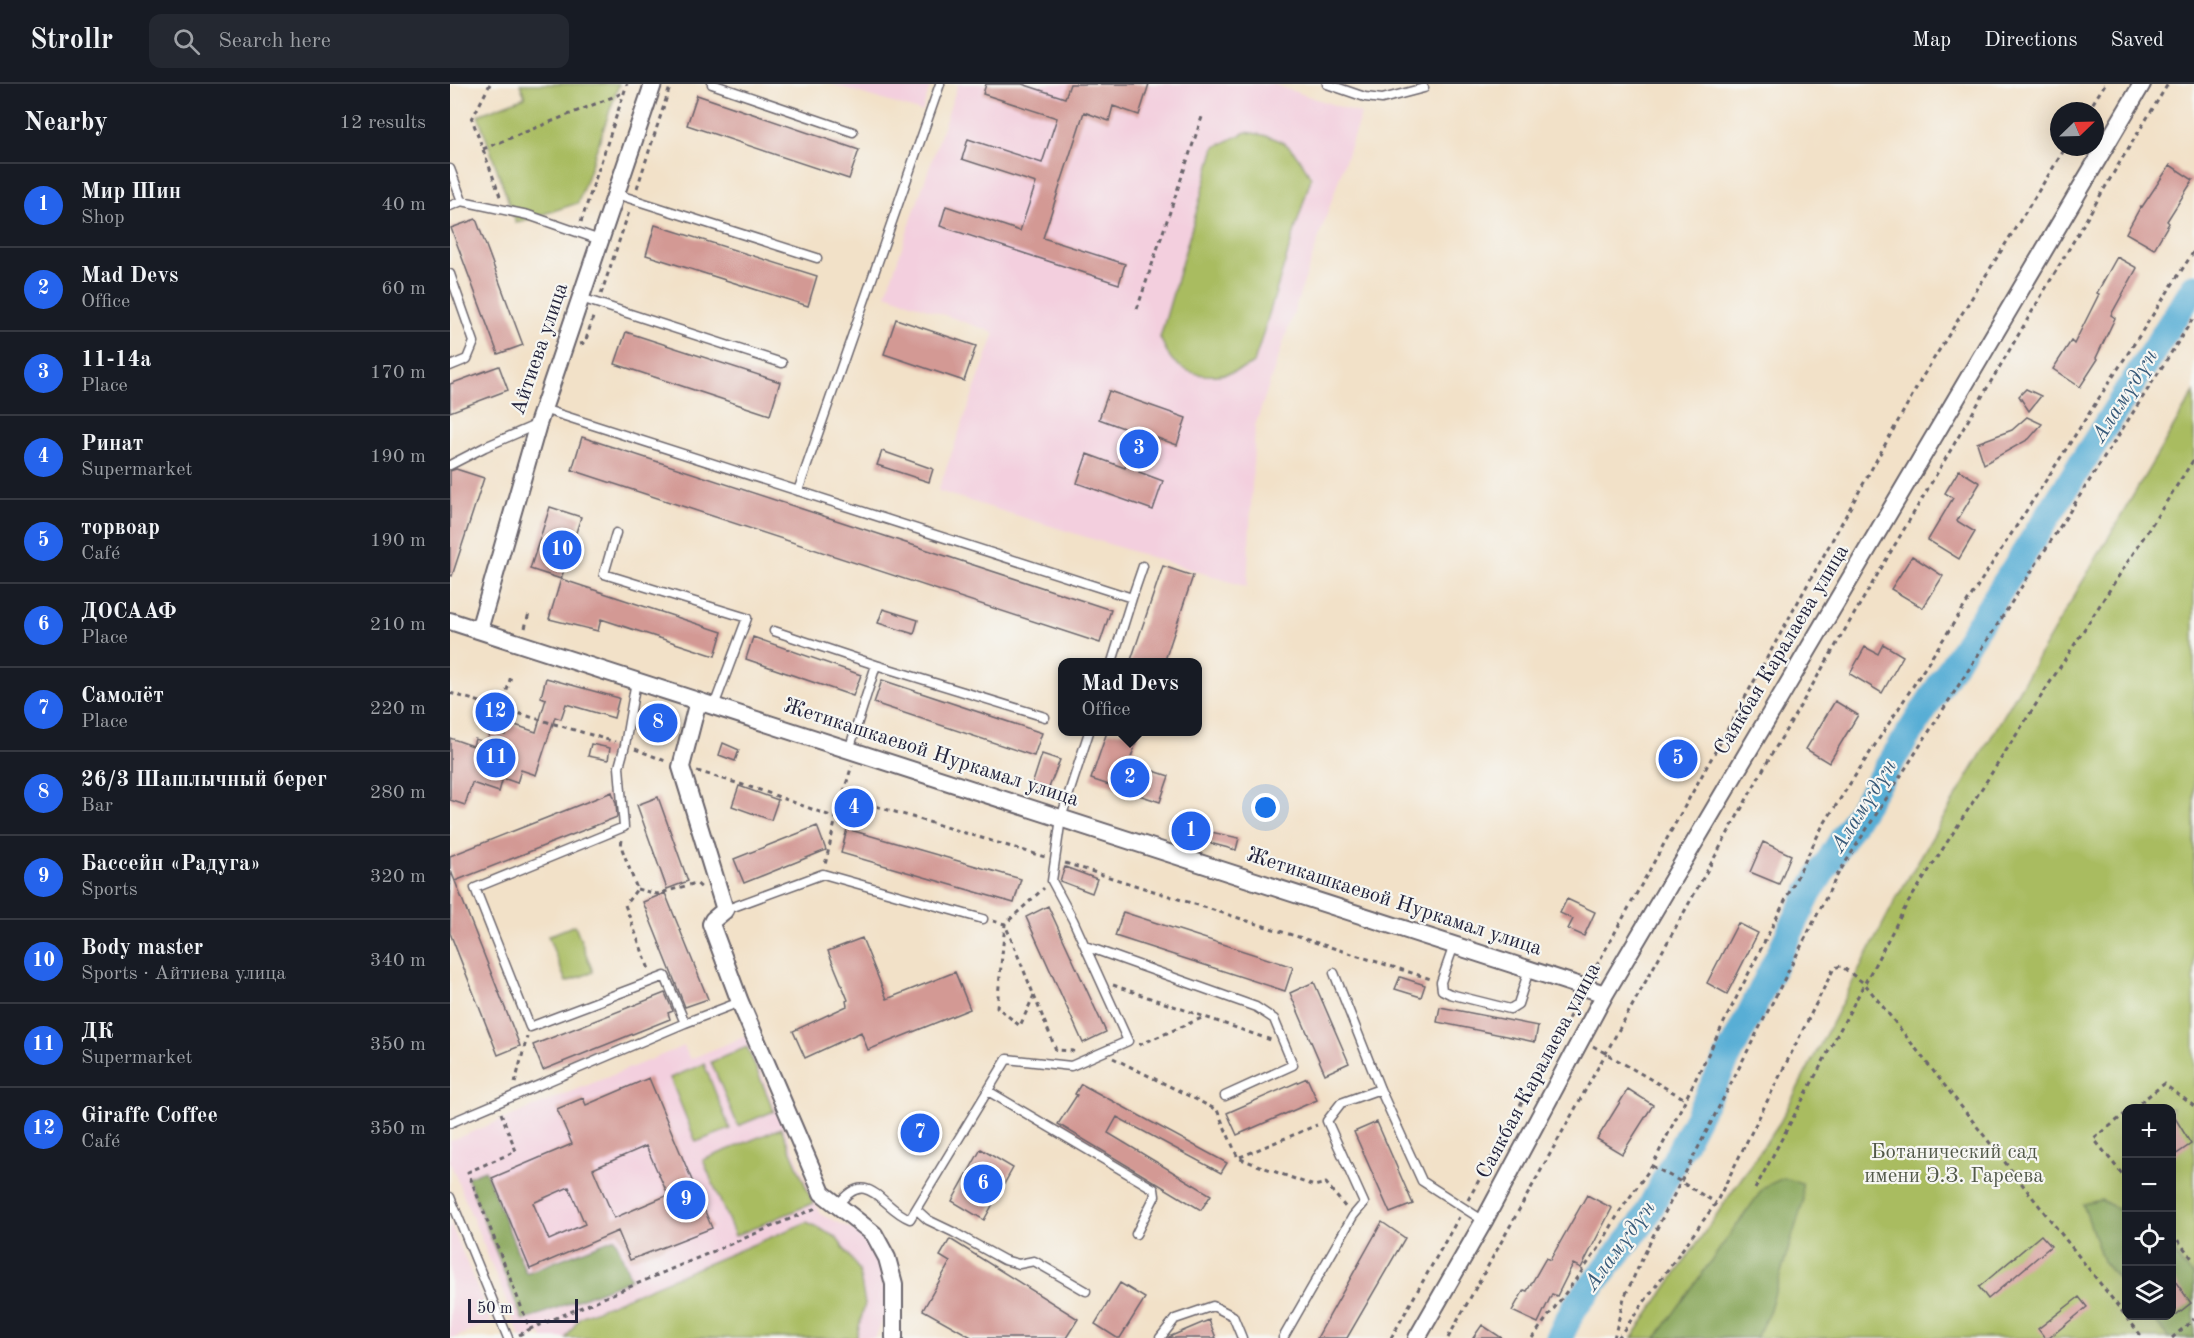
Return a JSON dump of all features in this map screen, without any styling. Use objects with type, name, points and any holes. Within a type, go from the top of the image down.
[{"type":"street","name":"Айтиева улица","points":[[479,630],[541,416],[652,84]]},
{"type":"street","name":"Саякбая Каралаева улица","points":[[1418,1338],[1484,1221],[1605,994],[2142,84]]},
{"type":"street","name":"Жетикашкаевой Нуркамал улица","points":[[450,621],[1605,994]]},
{"type":"street","points":[[706,704],[681,767],[724,910],[711,924],[740,1002],[822,1193],[874,1234],[887,1258],[894,1284],[894,1338]]},
{"type":"lane","points":[[712,84],[853,132]]},
{"type":"lane","points":[[798,491],[940,84]]},
{"type":"lane","points":[[1327,84],[1365,97],[1382,99],[1434,84]]},
{"type":"lane","points":[[450,169],[462,201]]},
{"type":"lane","points":[[616,194],[817,258]]},
{"type":"lane","points":[[450,206],[462,201],[528,214],[600,240]]},
{"type":"lane","points":[[450,274],[474,342],[467,359],[450,366]]},
{"type":"lane","points":[[580,298],[782,363]]},
{"type":"lane","points":[[450,465],[541,416],[798,491],[1132,598]]},
{"type":"lane","points":[[616,533],[604,574],[747,618],[706,704]]},
{"type":"lane","points":[[1114,658],[1143,566]]},
{"type":"lane","points":[[774,631],[1045,717]]},
{"type":"lane","points":[[853,751],[876,665]]},
{"type":"lane","points":[[636,681],[619,767],[624,827],[475,888],[530,1027],[665,976],[684,1023]]},
{"type":"lane","points":[[832,1201],[851,1190],[864,1188],[877,1194],[909,1219],[917,1210],[1007,1059],[1071,1066],[1128,1041],[1053,881],[1061,818],[1088,736]]},
{"type":"lane","points":[[724,910],[823,874],[983,919]]},
{"type":"lane","points":[[1454,945],[1441,982],[1442,990],[1450,994],[1510,1009],[1518,1004],[1529,970]]},
{"type":"lane","points":[[1085,946],[1256,1007],[1274,1019],[1293,1065],[1225,1096]]},
{"type":"lane","points":[[1334,973],[1380,1089],[1422,1181],[1484,1221]]},
{"type":"lane","points":[[450,1123],[684,1023],[740,1002]]},
{"type":"lane","points":[[1283,1338],[1353,1216],[1364,1203],[1327,1121],[1341,1103],[1380,1089]]},
{"type":"lane","points":[[988,1091],[1154,1189],[1155,1196],[1136,1234]]},
{"type":"lane","points":[[450,1197],[510,1338]]},
{"type":"lane","points":[[917,1210],[928,1220],[1004,1260],[1019,1264],[1034,1261],[1086,1291]]},
{"type":"lane","points":[[1160,1338],[1175,1319],[1213,1306],[1233,1316],[1242,1338]]},
{"type":"path","points":[[490,84],[472,119],[505,210]]},
{"type":"path","points":[[578,232],[627,84]]},
{"type":"path","points":[[564,348],[585,343],[671,84]]},
{"type":"path","points":[[2094,102],[2105,84]]},
{"type":"path","points":[[1448,1338],[1775,749],[2120,162],[2169,84]]},
{"type":"path","points":[[483,149],[625,92]]},
{"type":"path","points":[[1137,309],[1202,117]]},
{"type":"path","points":[[1391,1338],[1923,375],[2060,156]]},
{"type":"path","points":[[1532,1338],[1599,1248],[1620,1211],[1652,1166],[1822,827],[2194,251]]},
{"type":"path","points":[[1616,1338],[1624,1298],[1681,1181],[1838,874],[2194,317]]},
{"type":"path","points":[[1755,1188],[1906,906],[2194,459]]},
{"type":"path","points":[[525,628],[529,613]]},
{"type":"path","points":[[502,708],[511,676]]},
{"type":"path","points":[[836,818],[853,751]]},
{"type":"path","points":[[842,796],[1441,982]]},
{"type":"path","points":[[624,827],[621,846],[637,889]]},
{"type":"path","points":[[1034,995],[1020,1026],[998,1007],[1005,924],[1020,908],[1053,881]]},
{"type":"path","points":[[637,889],[657,894],[696,883],[703,890]]},
{"type":"path","points":[[637,889],[625,905],[653,980]]},
{"type":"path","points":[[983,919],[1005,924]]},
{"type":"path","points":[[1005,924],[1056,1050],[1102,1053],[1217,1110],[1238,1158],[1314,1186],[1326,1183],[1353,1216]]},
{"type":"path","points":[[1616,1338],[1716,1203],[1834,968],[1841,966],[1864,984],[2143,1338]]},
{"type":"path","points":[[1101,980],[1284,1044]]},
{"type":"path","points":[[1128,1041],[1131,1049],[1205,1017]]},
{"type":"path","points":[[512,1096],[530,1027]]},
{"type":"path","points":[[1563,1028],[1685,1099]]},
{"type":"path","points":[[2138,1104],[2164,1084],[2194,1106]]},
{"type":"path","points":[[497,1102],[516,1151],[468,1172],[530,1329]]},
{"type":"path","points":[[2122,1117],[2094,1139],[2122,1173]]},
{"type":"path","points":[[1238,1158],[1327,1121]]},
{"type":"path","points":[[1652,1166],[1716,1203]]},
{"type":"path","points":[[510,1338],[832,1201]]},
{"type":"path","points":[[2176,1238],[2194,1261]]},
{"type":"path","points":[[2172,1338],[2194,1319]]},
{"type":"shaded area","points":[[831,84],[931,84],[922,112]]},
{"type":"shaded area","points":[[958,84],[1272,84],[1361,114],[1255,426],[1247,587],[938,491],[995,333],[886,294]]},
{"type":"shaded area","points":[[746,1036],[820,1214],[856,1231],[873,1249],[884,1272],[887,1291],[885,1316],[875,1338],[543,1338],[541,1333],[530,1338],[521,1338],[450,1162],[450,1141],[684,1046],[690,1059]]},
{"type":"shaded area","points":[[450,1222],[491,1322],[454,1338],[450,1338]]},
{"type":"green space","points":[[520,84],[619,84],[578,203],[516,223],[478,115],[525,97]]},
{"type":"green space","points":[[1246,132],[1269,137],[1286,144],[1298,157],[1311,178],[1254,363],[1235,372],[1203,375],[1193,373],[1174,362],[1160,338],[1215,147]]},
{"type":"green space","name":"Ботанический сад имени Э.З. Гареева","points":[[2194,392],[2194,1338],[1632,1338],[1780,1122],[1897,897]]},
{"type":"green space","points":[[575,925],[593,972],[566,982],[548,936]]},
{"type":"green space","points":[[747,1047],[774,1111],[738,1126],[711,1062]]},
{"type":"green space","points":[[704,1064],[730,1129],[696,1142],[670,1078]]},
{"type":"green space","points":[[781,1128],[813,1203],[735,1236],[703,1160]]},
{"type":"green space","points":[[485,1170],[526,1273],[615,1238],[631,1279],[523,1321],[467,1177]]},
{"type":"green space","points":[[1783,1178],[1802,1183],[1803,1202],[1769,1312],[1756,1338],[1656,1338],[1764,1187]]},
{"type":"green space","points":[[2101,1200],[2122,1211],[2122,1283],[2103,1261],[2083,1204]]},
{"type":"green space","points":[[807,1222],[836,1237],[859,1270],[865,1304],[856,1338],[566,1338],[580,1317]]},
{"type":"green space","points":[[2176,1255],[2194,1276],[2194,1338],[2169,1338],[2153,1320],[2176,1320]]},
{"type":"building","points":[[986,84],[1022,84],[1065,98],[1070,84],[1149,84],[1139,115],[1113,106],[1109,121],[1084,112],[1043,238],[1125,264],[1119,284],[940,226],[946,206],[1020,231],[1036,183],[962,159],[968,139],[1042,163],[1057,118],[983,94]]},
{"type":"building","points":[[697,95],[859,150],[849,179],[687,125]]},
{"type":"building","points":[[2170,165],[2193,180],[2167,221],[2169,223],[2154,249],[2126,233],[2141,206]]},
{"type":"building","points":[[476,219],[523,345],[498,354],[451,228]]},
{"type":"building","points":[[655,225],[817,276],[808,306],[646,255]]},
{"type":"building","points":[[2117,257],[2137,268],[2111,315],[2115,318],[2096,358],[2098,359],[2080,387],[2053,369],[2071,341],[2074,344],[2099,294],[2097,293]]},
{"type":"building","points":[[896,319],[976,346],[964,381],[884,354]]},
{"type":"building","points":[[626,332],[780,382],[770,415],[615,364]]},
{"type":"building","points":[[499,366],[508,390],[450,412],[450,384]]},
{"type":"building","points":[[2026,389],[2041,396],[2029,411],[2019,396]]},
{"type":"building","points":[[1109,391],[1186,418],[1177,445],[1152,436],[1139,472],[1163,481],[1153,510],[1077,483],[1087,454],[1125,468],[1137,433],[1099,419]]},
{"type":"building","points":[[2027,417],[2042,424],[2029,439],[1984,464],[1977,443],[2012,430]]},
{"type":"building","points":[[582,437],[1111,610],[1100,643],[572,470]]},
{"type":"building","points":[[882,451],[933,469],[929,482],[877,465]]},
{"type":"building","points":[[456,469],[484,478],[452,576],[450,575],[450,471]]},
{"type":"building","points":[[1959,470],[1980,483],[1957,521],[1975,532],[1959,559],[1928,540],[1953,498],[1945,493]]},
{"type":"building","points":[[550,507],[581,517],[561,579],[530,569]]},
{"type":"building","points":[[1912,556],[1943,576],[1923,608],[1891,589]]},
{"type":"building","points":[[1163,566],[1193,576],[1166,658],[1132,658]]},
{"type":"building","points":[[561,579],[722,632],[715,656],[601,619],[598,631],[549,619]]},
{"type":"building","points":[[883,609],[918,620],[914,634],[878,623]]},
{"type":"building","points":[[753,637],[861,675],[853,696],[746,659]]},
{"type":"building","points":[[1883,644],[1903,656],[1882,693],[1850,674],[1865,647],[1878,654]]},
{"type":"building","points":[[546,678],[619,698],[614,718],[566,704],[561,719],[555,717],[536,775],[521,770],[517,783],[503,778],[499,792],[472,783],[465,805],[450,800],[450,738],[473,746],[475,739],[487,743],[491,730],[505,735],[509,723],[536,732],[546,699],[541,697]]},
{"type":"building","points":[[882,680],[1042,733],[1034,756],[874,703]]},
{"type":"building","points":[[1835,701],[1858,715],[1829,763],[1806,749]]},
{"type":"building","points":[[1106,736],[1139,736],[1129,763],[1169,776],[1160,802],[1091,779]]},
{"type":"building","points":[[723,743],[739,750],[735,761],[719,755]]},
{"type":"building","points":[[591,744],[610,748],[608,760],[588,756]]},
{"type":"building","points":[[1042,754],[1060,760],[1048,790],[1032,785]]},
{"type":"building","points":[[739,786],[778,800],[771,820],[732,806]]},
{"type":"building","points":[[612,792],[617,817],[455,881],[450,869],[450,856]]},
{"type":"building","points":[[658,797],[688,881],[667,889],[637,805]]},
{"type":"building","points":[[848,800],[864,806],[860,816],[845,811]]},
{"type":"building","points":[[1180,821],[1206,828],[1206,831],[1239,838],[1236,850],[1176,834]]},
{"type":"building","points":[[817,826],[826,850],[744,883],[734,859]]},
{"type":"building","points":[[847,829],[1021,879],[1014,903],[841,853]]},
{"type":"building","points":[[1763,842],[1791,855],[1779,884],[1750,872]]},
{"type":"building","points":[[1065,867],[1097,879],[1092,893],[1060,881]]},
{"type":"building","points":[[451,871],[520,1046],[498,1055],[450,933]]},
{"type":"building","points":[[665,893],[708,999],[685,1007],[643,902]]},
{"type":"building","points":[[1567,899],[1595,912],[1584,936],[1568,929],[1573,919],[1560,913]]},
{"type":"building","points":[[1048,906],[1106,1032],[1083,1043],[1026,917]]},
{"type":"building","points":[[1123,912],[1293,967],[1285,991],[1115,936]]},
{"type":"building","points":[[1738,923],[1758,933],[1727,994],[1707,983]]},
{"type":"building","points":[[862,938],[887,999],[955,972],[970,1009],[868,1050],[861,1032],[805,1058],[793,1031],[847,1006],[846,1001],[848,1000],[828,951]]},
{"type":"building","points":[[1400,977],[1425,985],[1421,997],[1395,989]]},
{"type":"building","points":[[1314,982],[1349,1063],[1325,1074],[1290,993]]},
{"type":"building","points":[[665,993],[673,1011],[668,1013],[670,1019],[543,1070],[533,1045]]},
{"type":"building","points":[[1440,1007],[1538,1026],[1535,1042],[1437,1022]]},
{"type":"building","points":[[649,1078],[712,1228],[630,1260],[618,1231],[530,1269],[492,1178],[572,1144],[557,1109],[583,1098],[586,1105]],"holes":[[[646,1146],[668,1195],[614,1218],[593,1169]],[[569,1187],[585,1224],[549,1240],[533,1203]]]},
{"type":"building","points":[[1307,1078],[1317,1100],[1237,1135],[1227,1113]]},
{"type":"building","points":[[1081,1084],[1227,1163],[1221,1173],[1117,1117],[1108,1133],[1211,1195],[1201,1210],[1058,1124],[1077,1095],[1075,1094]]},
{"type":"building","points":[[1628,1089],[1653,1105],[1622,1154],[1597,1139]]},
{"type":"building","points":[[2176,1120],[2191,1144],[2176,1154]]},
{"type":"building","points":[[1377,1122],[1413,1204],[1390,1213],[1354,1132]]},
{"type":"building","points":[[981,1149],[1013,1168],[984,1220],[952,1201]]},
{"type":"building","points":[[1587,1195],[1612,1208],[1581,1268],[1573,1264],[1557,1296],[1552,1294],[1538,1323],[1512,1311],[1524,1290],[1527,1291],[1546,1258],[1550,1260]]},
{"type":"building","points":[[1382,1222],[1405,1238],[1347,1338],[1317,1338]]},
{"type":"building","points":[[2041,1235],[2051,1246],[1988,1299],[1979,1287]]},
{"type":"building","points":[[950,1239],[1078,1319],[1066,1338],[973,1338],[923,1310],[950,1262],[940,1256]]},
{"type":"building","points":[[2176,1282],[2191,1303],[2176,1315]]},
{"type":"building","points":[[1120,1283],[1145,1298],[1120,1338],[1117,1338],[1095,1324]]},
{"type":"building","points":[[2079,1297],[2087,1307],[2049,1338],[2045,1338],[2038,1329]]},
{"type":"building","points":[[1209,1320],[1216,1338],[1168,1338],[1169,1337]]},
{"type":"building","points":[[1482,1325],[1502,1338],[1473,1338]]},
{"type":"waterway","name":"Аламүдүн","points":[[1559,1338],[1574,1308],[1643,1222],[1750,1014],[1809,893],[2194,287]]},
{"type":"place","name":"11-14а","points":[[1139,449]]},
{"type":"place","name":"Body master","points":[[562,550]]},
{"type":"place","name":"Giraffe Coffee","points":[[495,712]]},
{"type":"place","name":"26/3 Шашлычный берег","points":[[658,723]]},
{"type":"place","name":"ДК","points":[[496,758]]},
{"type":"place","name":"торвоар","points":[[1678,759]]},
{"type":"place","name":"Mad Devs","points":[[1130,778]]},
{"type":"place","name":"Ринат","points":[[854,808]]},
{"type":"place","name":"Мир Шин","points":[[1191,831]]},
{"type":"place","name":"Самолёт","points":[[920,1133]]},
{"type":"place","name":"ДОСААФ","points":[[983,1184]]},
{"type":"place","name":"Бассейн «Радуга»","points":[[686,1200]]}]
